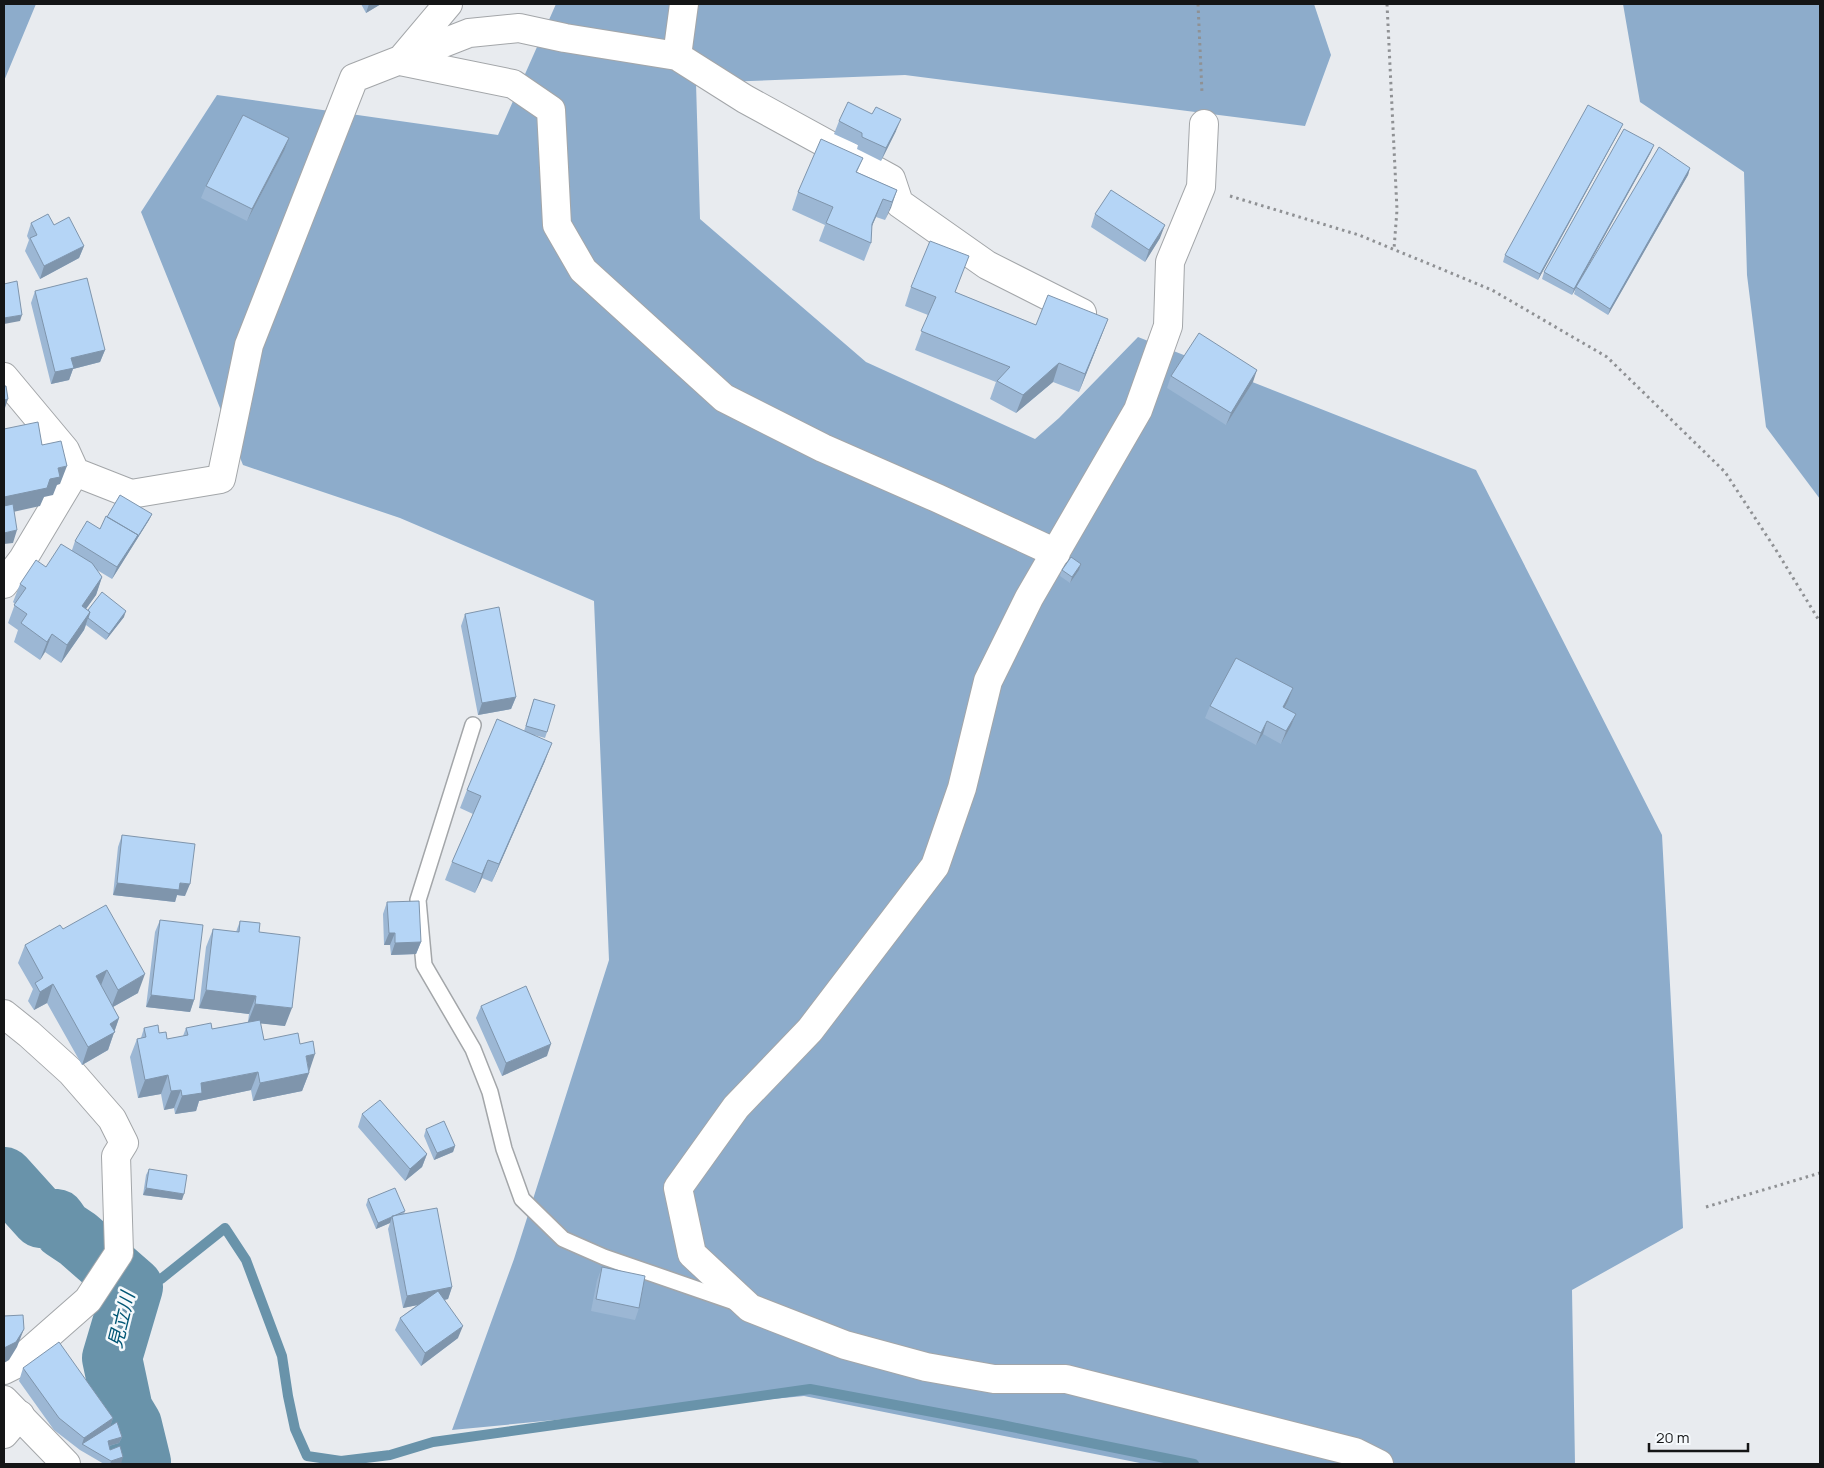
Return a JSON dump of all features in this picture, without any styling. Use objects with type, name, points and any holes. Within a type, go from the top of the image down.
[{"type":"street","points":[[400,61],[448,4]]},
{"type":"street","points":[[678,56],[684,4]]},
{"type":"street","points":[[4,378],[65,450],[75,472],[131,494],[221,479],[250,345],[354,78],[469,33],[519,28],[565,38],[678,56],[745,99],[891,179],[899,204],[987,266],[1086,315]]},
{"type":"street","points":[[400,61],[513,84],[551,110],[557,225],[583,270],[724,398],[823,448],[1056,553]]},
{"type":"street","points":[[1204,124],[1201,187],[1170,262],[1168,326],[1138,410],[1029,598],[988,681],[962,788],[935,866],[810,1030],[736,1107],[678,1188],[692,1254],[750,1308],[844,1345],[926,1367],[994,1379],[1066,1380],[1355,1452],[1379,1464]]},
{"type":"street","points":[[4,584],[24,559],[75,472]]},
{"type":"street","points":[[4,1014],[71,1072],[112,1119],[124,1143],[116,1156],[119,1252],[104,1279],[88,1300],[14,1365],[4,1370]]},
{"type":"street","points":[[9,1416],[66,1464]]},
{"type":"lane","points":[[473,725],[418,900],[424,965],[473,1049],[490,1092],[504,1149],[522,1199],[563,1239],[604,1257],[750,1308]]},
{"type":"path","points":[[1198,4],[1204,124]]},
{"type":"path","points":[[1387,4],[1397,210],[1394,250]]},
{"type":"path","points":[[1201,187],[1359,236],[1492,290],[1607,358],[1725,472],[1820,622]]},
{"type":"path","points":[[1706,1207],[1820,1173]]},
{"type":"shaded area","points":[[4,4],[36,4],[4,81]]},
{"type":"shaded area","points":[[556,4],[1314,4],[1331,55],[1305,126],[905,75],[696,83],[700,219],[866,362],[1035,439],[1059,418],[1138,337],[1476,470],[1662,835],[1683,1228],[1572,1290],[1575,1464],[1145,1464],[804,1396],[452,1430],[514,1259],[609,960],[594,601],[400,518],[243,465],[141,212],[217,95],[498,135]]},
{"type":"shaded area","points":[[1623,4],[1820,4],[1820,499],[1766,427],[1747,275],[1744,172],[1640,102]]},
{"type":"building","points":[[848,102],[872,114],[876,107],[901,119],[886,148],[862,137],[862,133],[839,121]]},
{"type":"building","points":[[1588,105],[1623,124],[1540,274],[1505,255]]},
{"type":"building","points":[[243,115],[289,138],[252,209],[206,186]]},
{"type":"building","points":[[1624,129],[1654,145],[1574,289],[1544,272]]},
{"type":"building","points":[[821,139],[863,158],[856,172],[897,190],[892,202],[883,199],[872,224],[871,243],[826,223],[833,207],[798,192]]},
{"type":"building","points":[[1659,147],[1690,168],[1610,309],[1576,287]]},
{"type":"building","points":[[1111,190],[1165,225],[1149,250],[1095,214]]},
{"type":"building","points":[[48,214],[54,225],[69,217],[84,246],[44,266],[30,238],[37,235],[31,223]]},
{"type":"building","points":[[930,241],[969,256],[955,292],[1036,325],[1048,295],[1108,319],[1085,374],[1059,363],[1023,395],[997,381],[1010,367],[921,331],[936,297],[911,287]]},
{"type":"building","points":[[87,278],[105,350],[71,358],[74,368],[55,372],[35,291]]},
{"type":"building","points":[[17,281],[22,315],[4,318],[4,284]]},
{"type":"building","points":[[1199,333],[1257,370],[1231,413],[1171,376]]},
{"type":"building","points":[[4,386],[6,386],[8,399],[4,400]]},
{"type":"building","points":[[38,422],[42,445],[61,441],[67,466],[58,468],[60,477],[50,479],[47,488],[4,497],[4,429]]},
{"type":"building","points":[[120,495],[152,514],[135,541],[138,535],[107,517]]},
{"type":"building","points":[[13,504],[17,530],[4,533],[4,506]]},
{"type":"building","points":[[106,516],[138,535],[117,567],[75,541],[87,521],[100,529]]},
{"type":"building","points":[[61,544],[92,563],[102,577],[82,606],[90,612],[67,645],[52,634],[47,642],[21,623],[27,614],[14,605],[26,588],[20,584],[36,560],[46,567]]},
{"type":"building","points":[[1071,557],[1081,564],[1072,577],[1062,570]]},
{"type":"building","points":[[102,592],[126,611],[109,634],[88,618],[90,612],[88,610]]},
{"type":"building","points":[[499,607],[516,697],[482,703],[465,614]]},
{"type":"building","points":[[1236,658],[1293,688],[1283,707],[1296,714],[1286,731],[1267,721],[1261,733],[1210,706]]},
{"type":"building","points":[[534,699],[555,705],[547,732],[526,726]]},
{"type":"building","points":[[497,719],[552,743],[499,864],[488,860],[482,874],[452,862],[481,796],[467,790]]},
{"type":"building","points":[[122,835],[195,844],[190,884],[180,883],[179,890],[117,883]]},
{"type":"building","points":[[419,901],[421,942],[395,943],[395,933],[389,933],[387,902]]},
{"type":"building","points":[[106,905],[145,974],[118,990],[107,970],[96,976],[119,1018],[110,1024],[115,1032],[88,1047],[53,984],[40,992],[35,983],[43,978],[25,945],[60,925],[63,929]]},
{"type":"building","points":[[160,920],[203,925],[194,1000],[151,995]]},
{"type":"building","points":[[240,921],[260,923],[259,932],[300,937],[292,1008],[255,1004],[256,996],[206,990],[213,929],[239,932]]},
{"type":"building","points":[[526,986],[551,1044],[506,1063],[481,1006]]},
{"type":"building","points":[[260,1020],[264,1040],[298,1033],[300,1044],[313,1041],[315,1054],[306,1056],[309,1073],[260,1083],[258,1072],[201,1083],[202,1093],[182,1096],[181,1090],[171,1091],[168,1075],[145,1080],[137,1039],[146,1037],[144,1028],[158,1025],[159,1033],[166,1032],[167,1039],[188,1035],[186,1028],[211,1023],[212,1029]]},
{"type":"building","points":[[380,1100],[427,1154],[410,1169],[362,1114]]},
{"type":"building","points":[[444,1121],[455,1146],[437,1153],[426,1129]]},
{"type":"building","points":[[149,1169],[187,1175],[184,1194],[146,1188]]},
{"type":"building","points":[[395,1188],[405,1211],[378,1223],[368,1199]]},
{"type":"building","points":[[437,1208],[452,1287],[407,1296],[392,1216]]},
{"type":"building","points":[[602,1267],[645,1276],[639,1308],[596,1299]]},
{"type":"building","points":[[438,1291],[463,1326],[425,1353],[400,1318]]},
{"type":"building","points":[[23,1315],[24,1329],[16,1342],[4,1348],[4,1316]]},
{"type":"building","points":[[59,1342],[113,1418],[84,1438],[59,1418],[23,1368]]},
{"type":"building","points":[[117,1422],[122,1437],[108,1441],[110,1450],[120,1446],[123,1457],[111,1461],[82,1444]]},
{"type":"waterway","name":"見立川","points":[[4,1177],[41,1218],[56,1219],[63,1229],[78,1239],[133,1287],[112,1358],[123,1410],[132,1425],[141,1462]]},
{"type":"waterway","points":[[133,1287],[143,1287],[161,1279],[225,1228],[246,1260],[282,1356],[295,1429],[307,1456],[341,1461],[390,1455],[433,1442],[810,1389],[1194,1464]]}]
